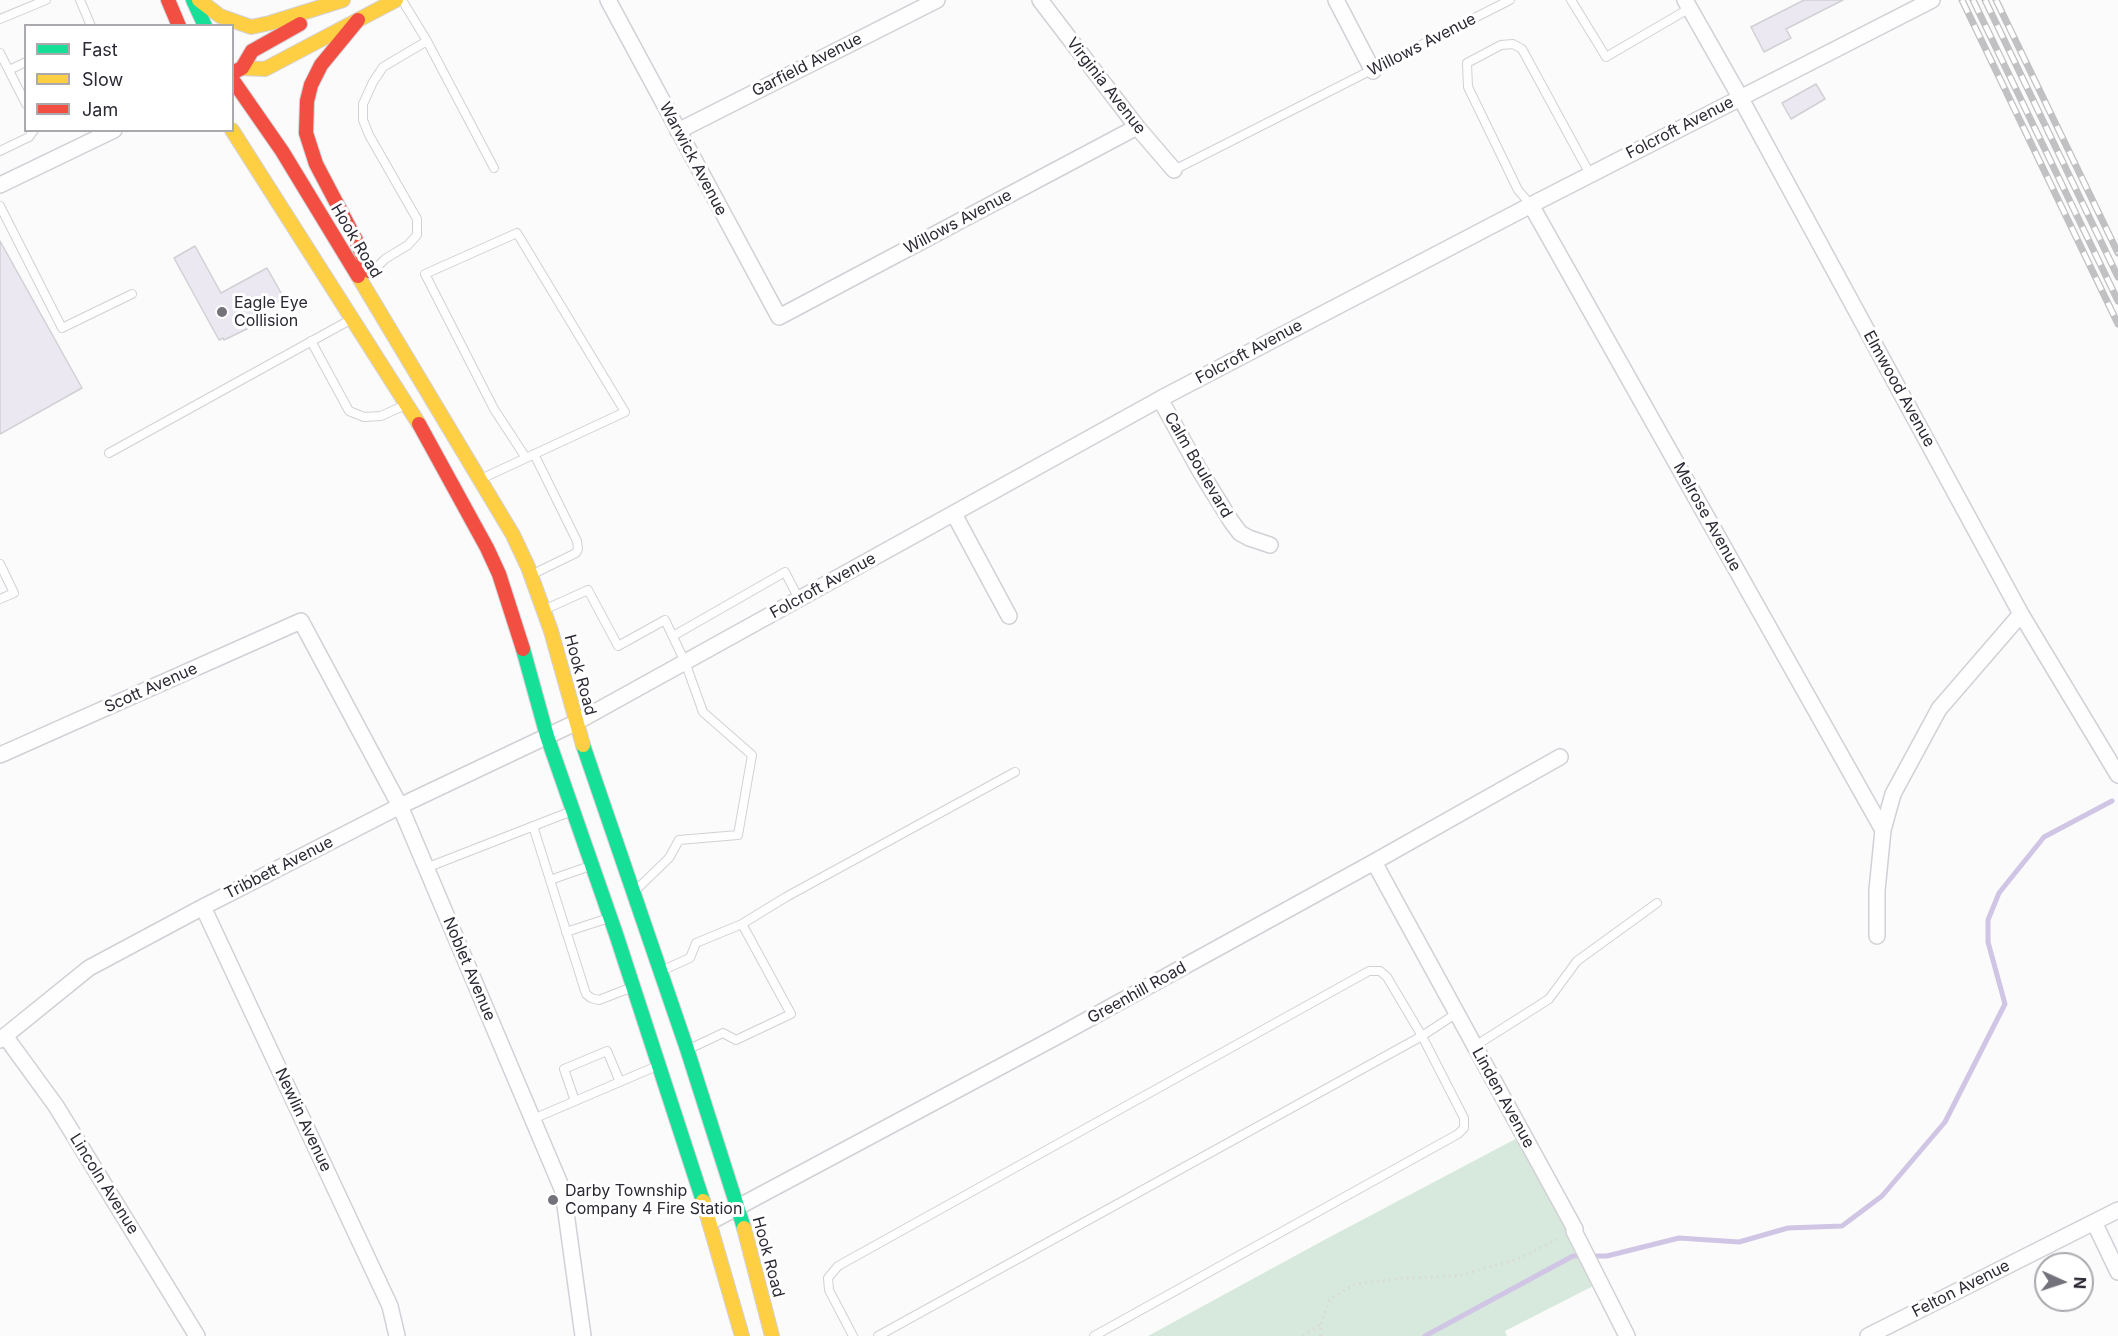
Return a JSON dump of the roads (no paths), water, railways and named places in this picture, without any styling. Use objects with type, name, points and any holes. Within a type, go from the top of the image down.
[{"type":"main road","points":[[168,0],[178,24]]},
{"type":"main road","points":[[193,0],[204,24]]},
{"type":"main road","points":[[199,0],[220,16],[251,27],[344,0]]},
{"type":"main road","points":[[237,70],[252,51],[344,0]]},
{"type":"main road","points":[[237,70],[265,69],[396,0]]},
{"type":"main road","points":[[358,20],[321,65],[311,85],[307,100],[306,133],[316,164],[356,240],[370,274],[381,314]]},
{"type":"main road","name":"Hook Road","points":[[234,82],[282,152],[482,479],[513,535],[531,575],[544,610],[575,723],[661,971],[738,1207],[772,1336]]},
{"type":"main road","points":[[233,132],[407,405],[487,548],[499,574],[517,625],[547,736],[610,918],[710,1222],[742,1336]]},
{"type":"street","name":"Warwick Avenue","points":[[608,0],[779,317]]},
{"type":"street","name":"Garfield Avenue","points":[[678,131],[937,0]]},
{"type":"street","name":"Virginia Avenue","points":[[1040,0],[1137,127],[1174,170]]},
{"type":"street","points":[[1336,0],[1373,71]]},
{"type":"street","name":"Folcroft Avenue","points":[[575,723],[1160,399],[1590,174],[1932,0]]},
{"type":"street","name":"Elmwood Avenue","points":[[1687,4],[2021,614],[2118,775]]},
{"type":"street","name":"Willows Avenue","points":[[779,317],[1137,127]]},
{"type":"street","points":[[0,184],[110,132]]},
{"type":"street","name":"Melrose Avenue","points":[[1531,205],[1883,830]]},
{"type":"street","name":"Calm Boulevard","points":[[1160,399],[1200,471],[1240,533],[1270,545]]},
{"type":"street","points":[[954,514],[1009,616]]},
{"type":"street","points":[[1877,936],[1877,890],[1883,830],[1893,794],[1939,709],[2021,614]]},
{"type":"street","name":"Scott Avenue","points":[[0,755],[301,621]]},
{"type":"street","name":"Noblet Avenue","points":[[301,621],[400,806],[563,1191],[583,1336]]},
{"type":"street","name":"Tribbett Avenue","points":[[2,1038],[89,968],[400,806],[575,723]]},
{"type":"street","name":"Greenhill Road","points":[[710,1222],[1056,1037],[1560,757]]},
{"type":"street","name":"Linden Avenue","points":[[1374,862],[1575,1229],[1627,1336]]},
{"type":"street","name":"Newlin Avenue","points":[[203,907],[390,1306],[397,1336]]},
{"type":"street","name":"Lincoln Avenue","points":[[2,1038],[56,1106],[197,1336]]},
{"type":"street","name":"Felton Avenue","points":[[1868,1336],[2118,1210]]},
{"type":"street","points":[[2094,1222],[2118,1272]]},
{"type":"lane","points":[[0,19],[46,0]]},
{"type":"lane","points":[[80,0],[90,24]]},
{"type":"lane","points":[[402,0],[427,41],[494,168]]},
{"type":"lane","name":"Willows Avenue","points":[[1174,170],[1510,0]]},
{"type":"lane","points":[[1571,0],[1606,57],[1687,4]]},
{"type":"lane","points":[[370,274],[386,259],[408,245],[417,235],[417,219],[369,135],[363,120],[363,104],[383,66],[427,41]]},
{"type":"lane","points":[[1531,205],[1518,190],[1468,87],[1467,63],[1500,45],[1513,44],[1522,49],[1590,174]]},
{"type":"lane","points":[[0,53],[24,100]]},
{"type":"lane","points":[[9,70],[24,63]]},
{"type":"lane","points":[[0,151],[29,137],[33,132]]},
{"type":"lane","points":[[0,206],[62,328],[132,294]]},
{"type":"lane","points":[[482,479],[625,411],[517,232],[425,274],[494,409],[526,458]]},
{"type":"lane","points":[[109,453],[353,318]]},
{"type":"lane","points":[[311,341],[349,411],[363,417],[381,416],[407,405]]},
{"type":"lane","points":[[531,575],[576,553],[578,549],[577,541],[534,454]]},
{"type":"lane","points":[[0,564],[14,593],[0,599]]},
{"type":"lane","points":[[673,636],[785,572],[799,599]]},
{"type":"lane","points":[[544,610],[588,590],[618,646],[665,620],[686,662],[703,712],[752,755],[738,834],[679,840],[669,858],[634,892]]},
{"type":"lane","points":[[661,971],[690,958],[696,943],[742,924],[786,897],[1015,772]]},
{"type":"lane","points":[[426,868],[573,811]]},
{"type":"lane","points":[[532,826],[586,994],[599,1000],[633,987]]},
{"type":"lane","points":[[550,880],[592,865]]},
{"type":"lane","points":[[1475,1046],[1549,999],[1577,961],[1657,903]]},
{"type":"lane","points":[[566,932],[610,918]]},
{"type":"lane","points":[[687,1049],[723,1033],[736,1040],[791,1014],[742,924]]},
{"type":"lane","points":[[853,1336],[829,1290],[828,1278],[838,1266],[1369,971],[1380,971],[1387,977],[1422,1036],[1464,1118],[1464,1128],[1458,1134],[1094,1336]]},
{"type":"lane","points":[[878,1336],[1422,1036],[1457,1013]]},
{"type":"lane","points":[[575,1101],[564,1069],[608,1052],[620,1082]]},
{"type":"lane","points":[[533,1119],[659,1066]]},
{"type":"waterway","points":[[1425,1336],[1573,1256],[1607,1256],[1679,1238],[1739,1242],[1788,1228],[1842,1226],[1882,1196],[1945,1122],[2005,1004],[1988,942],[1988,920],[1999,893],[2044,837],[2112,801]]},
{"type":"railway","points":[[1962,0],[2118,324]]},
{"type":"railway","points":[[1973,0],[2118,301]]},
{"type":"railway","points":[[1985,0],[2118,277]]},
{"type":"railway","points":[[1996,0],[2118,253]]},
{"type":"place","name":"Eagle Eye Collision","points":[[222,312]]},
{"type":"place","name":"Darby Township Company 4 Fire Station","points":[[553,1200]]}]
